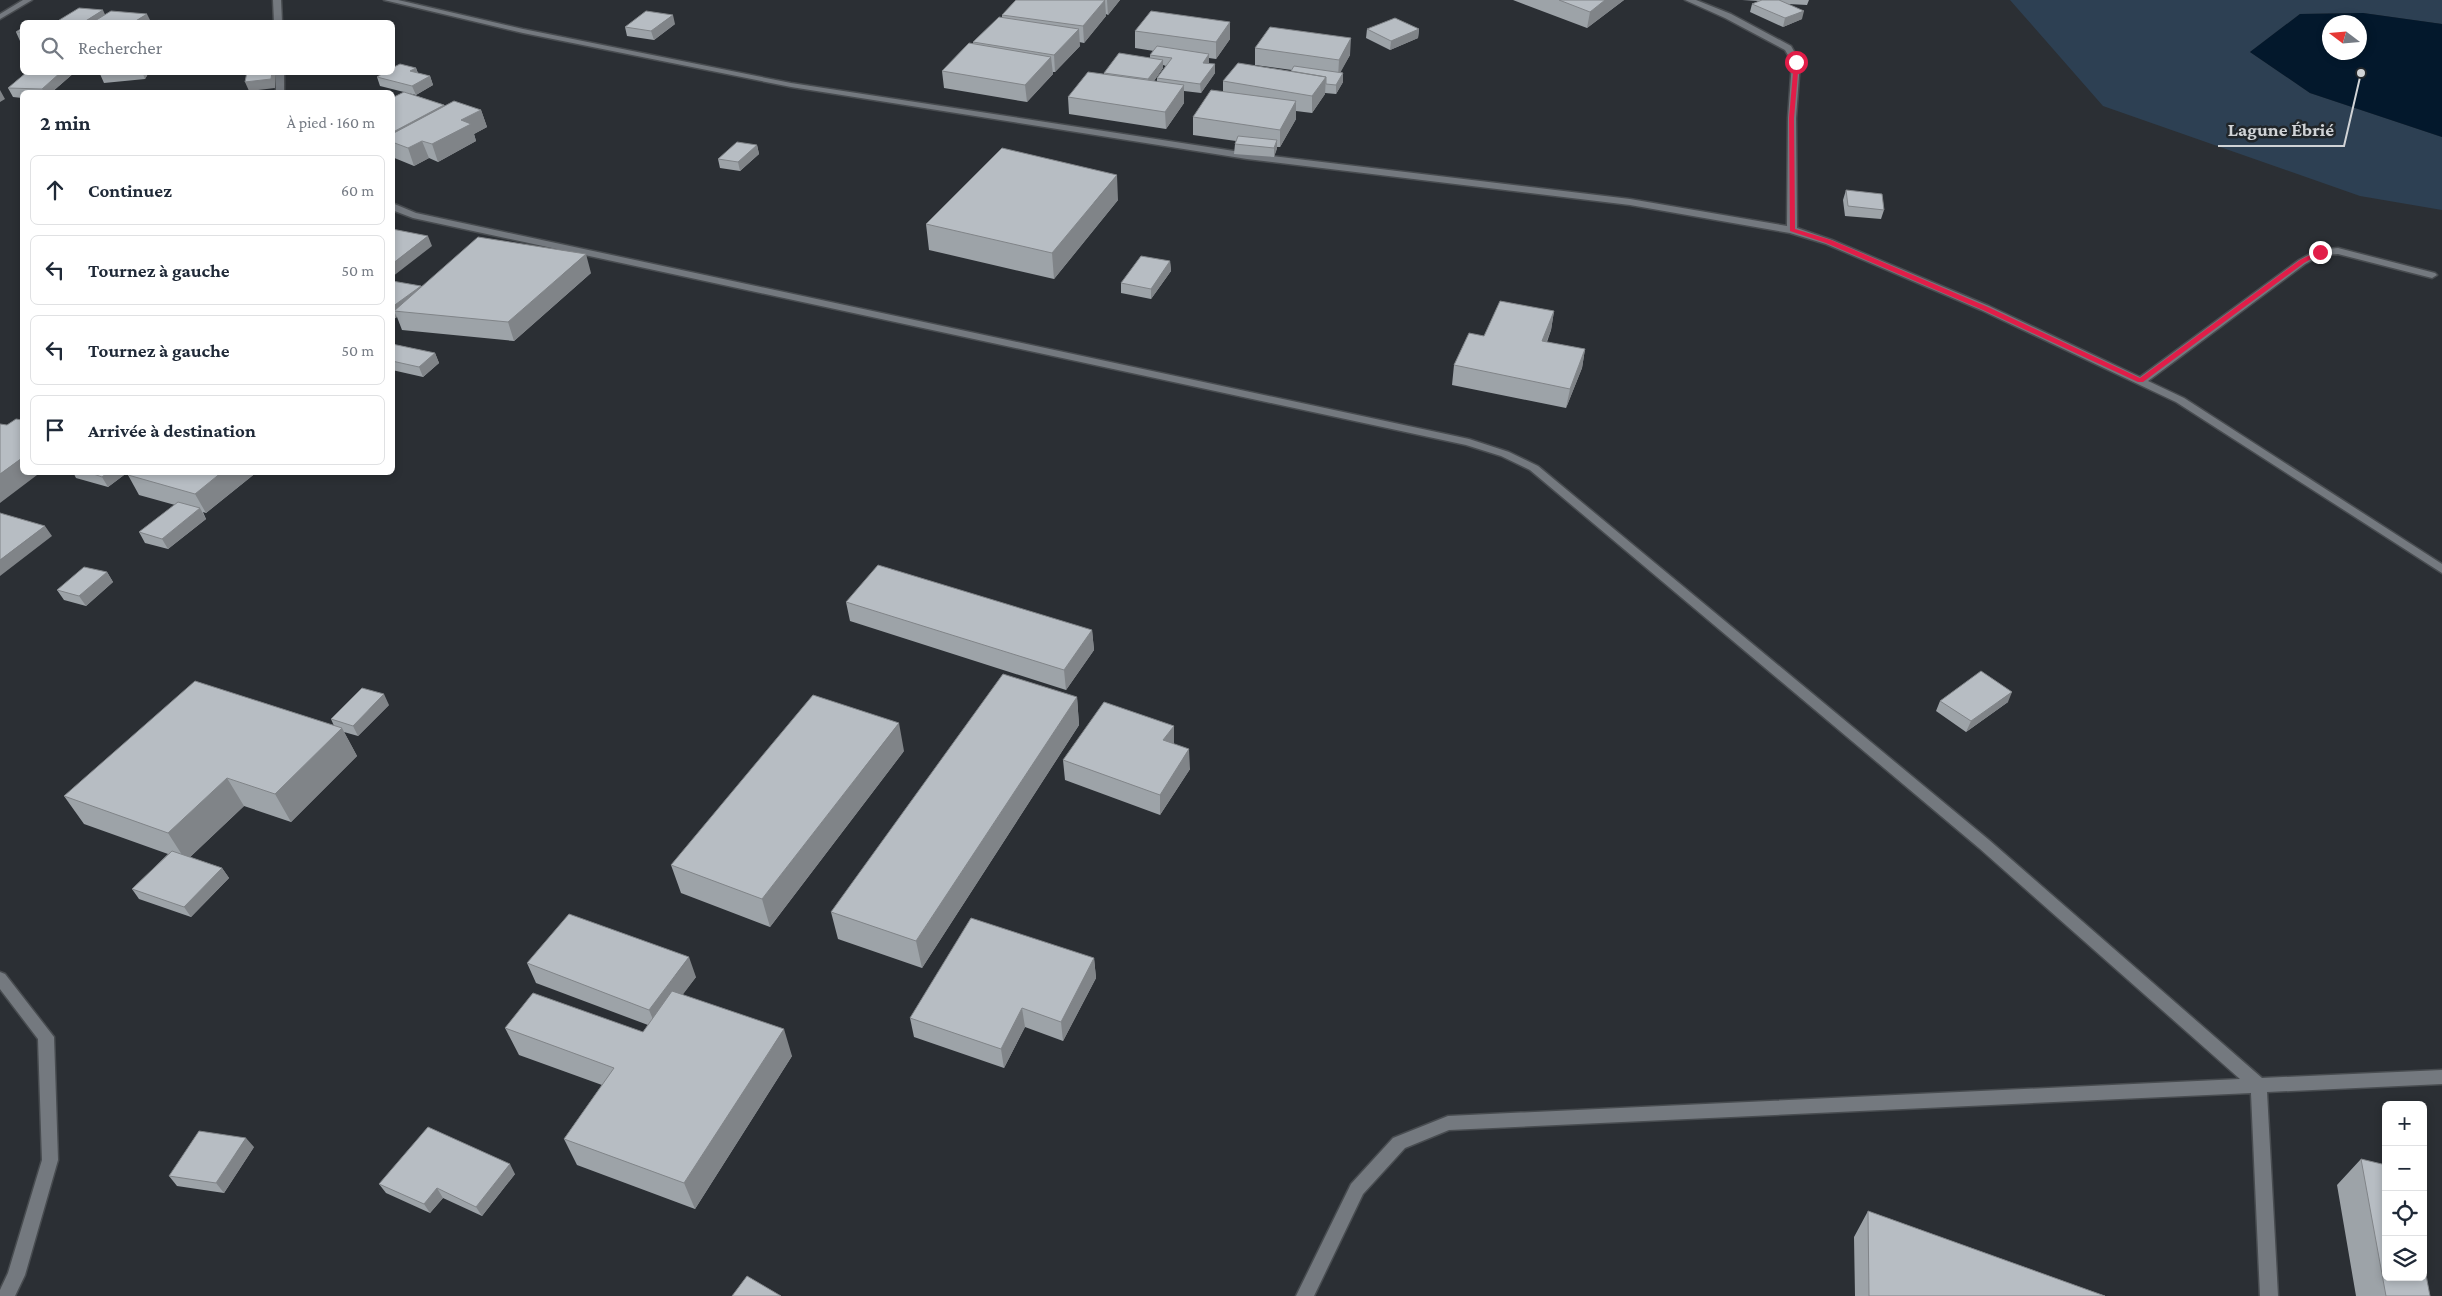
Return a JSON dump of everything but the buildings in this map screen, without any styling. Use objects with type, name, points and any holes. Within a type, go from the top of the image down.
[{"type":"street","points":[[0,17],[28,0]]},
{"type":"street","points":[[277,0],[278,20]]},
{"type":"street","points":[[388,0],[523,32],[791,85],[1247,156],[1630,202],[1792,230],[1829,242],[1977,305],[2180,400],[2442,569]]},
{"type":"street","points":[[1689,0],[1728,16],[1788,48],[1793,54],[1796,62],[1792,118],[1792,230]]},
{"type":"street","points":[[280,75],[280,90]]},
{"type":"street","points":[[395,207],[413,215],[1469,442],[1505,454],[1534,468],[1984,844],[2260,1086],[2269,1296]]},
{"type":"street","points":[[2141,381],[2302,262],[2320,252],[2338,251],[2432,275]]},
{"type":"street","points":[[0,978],[46,1037],[50,1160],[16,1275],[6,1296]]},
{"type":"street","points":[[1305,1296],[1357,1189],[1399,1143],[1448,1123],[2442,1077]]},
{"type":"shaded area","points":[[2010,0],[2442,0],[2442,24],[2363,13],[2300,14],[2250,52],[2310,93],[2442,137],[2442,210],[2360,196],[2103,106]]},
{"type":"shaded area","points":[[2363,13],[2442,24],[2442,137],[2310,93],[2250,52],[2300,14]]},
{"type":"place","name":"Lagune Ébrié","points":[[2361,73]]},
{"type":"route","points":[[1796,62],[1792,118],[1792,230],[1829,242],[1985,308],[2141,381],[2302,262],[2320,252]]}]
